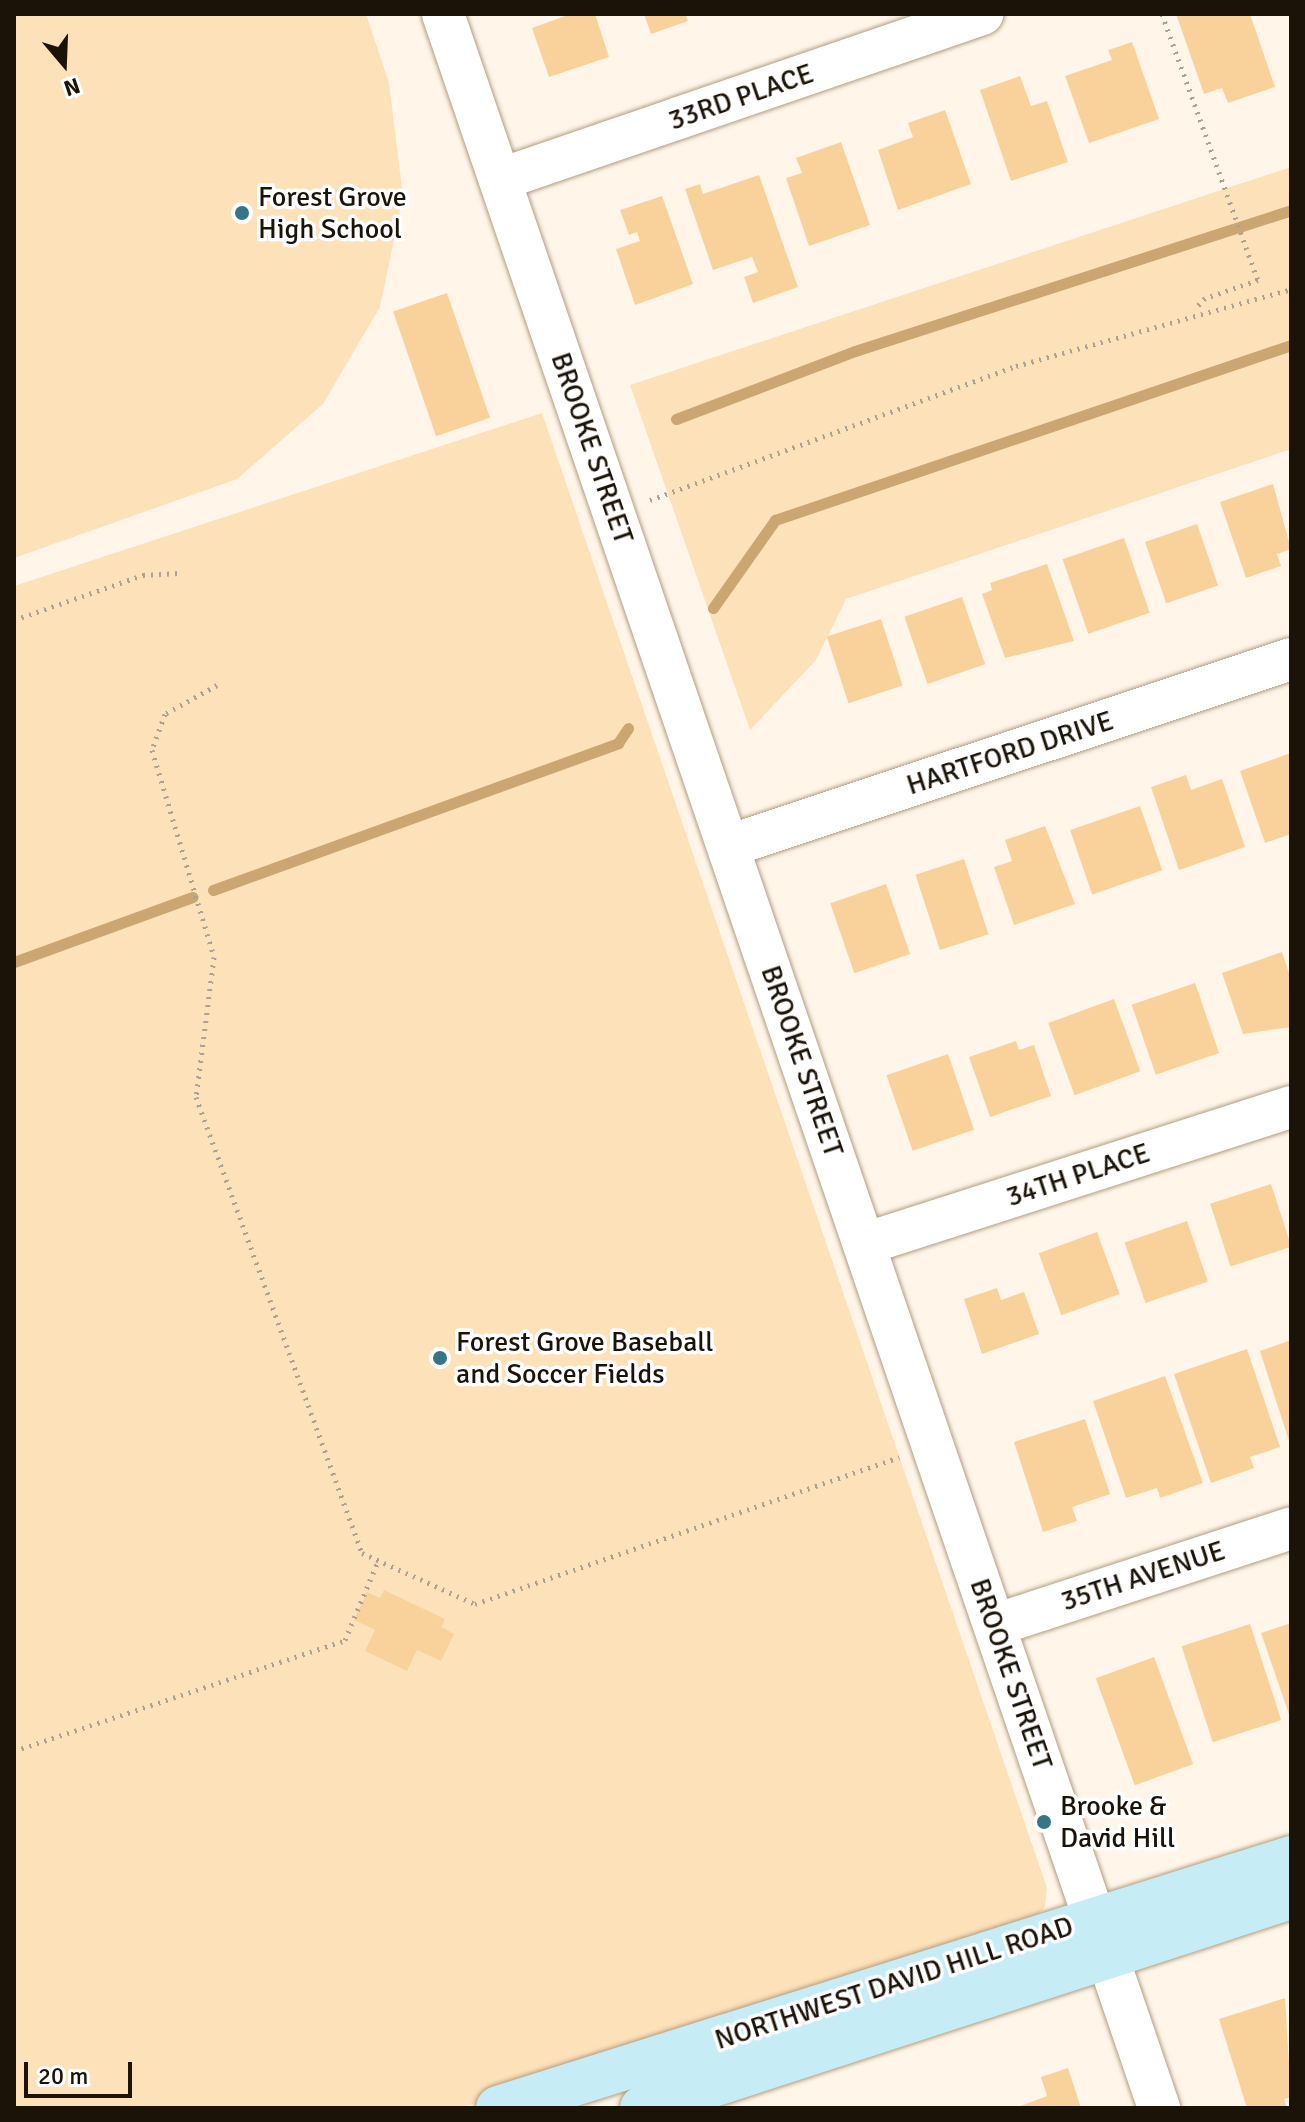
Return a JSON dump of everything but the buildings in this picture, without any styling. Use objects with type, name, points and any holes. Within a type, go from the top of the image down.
[{"type":"street","name":"BROOKE STREET","points":[[443,14],[1159,2108]]},
{"type":"street","name":"33RD PLACE","points":[[501,179],[982,14]]},
{"type":"street","name":"HARTFORD DRIVE","points":[[729,846],[1291,659]]},
{"type":"street","name":"34TH PLACE","points":[[864,1244],[1291,1107]]},
{"type":"street","name":"35TH AVENUE","points":[[995,1625],[1291,1528]]},
{"type":"street","name":"NORTHWEST DAVID HILL ROAD","points":[[642,2108],[1101,1938],[1291,1858]]},
{"type":"street","name":"NORTHWEST DAVID HILL ROAD","points":[[498,2108],[1101,1938],[1291,1897]]},
{"type":"path","points":[[1162,14],[1258,280],[1205,298],[1193,311]]},
{"type":"path","points":[[614,512],[1016,366],[1193,311],[1291,289]]},
{"type":"path","points":[[14,620],[143,575],[179,573]]},
{"type":"path","points":[[217,685],[165,714],[152,750],[214,957],[196,1097],[362,1553],[475,1604],[933,1445]]},
{"type":"path","points":[[14,1751],[345,1640],[378,1561]]},
{"type":"shaded area","name":"Forest Grove High School","points":[[14,14],[366,14],[389,83],[403,196],[380,307],[323,404],[237,479],[14,558]]},
{"type":"shaded area","points":[[1291,167],[1291,449],[846,599],[816,660],[750,730],[630,385]]},
{"type":"shaded area","name":"Forest Grove Baseball and Soccer Fields","points":[[542,413],[1047,1888],[1045,1907],[1031,1921],[462,2108],[14,2108],[14,586]]},
{"type":"waterway","points":[[676,419],[855,351],[1291,210]]},
{"type":"waterway","points":[[713,608],[775,520],[1291,345]]},
{"type":"waterway","points":[[213,890],[618,743],[628,728]]},
{"type":"waterway","points":[[14,962],[193,897]]},
{"type":"place","name":"Forest Grove High School","points":[[242,213]]},
{"type":"place","name":"Forest Grove Baseball and Soccer Fields","points":[[440,1358]]},
{"type":"place","name":"Brooke & David Hill","points":[[1044,1822]]}]
